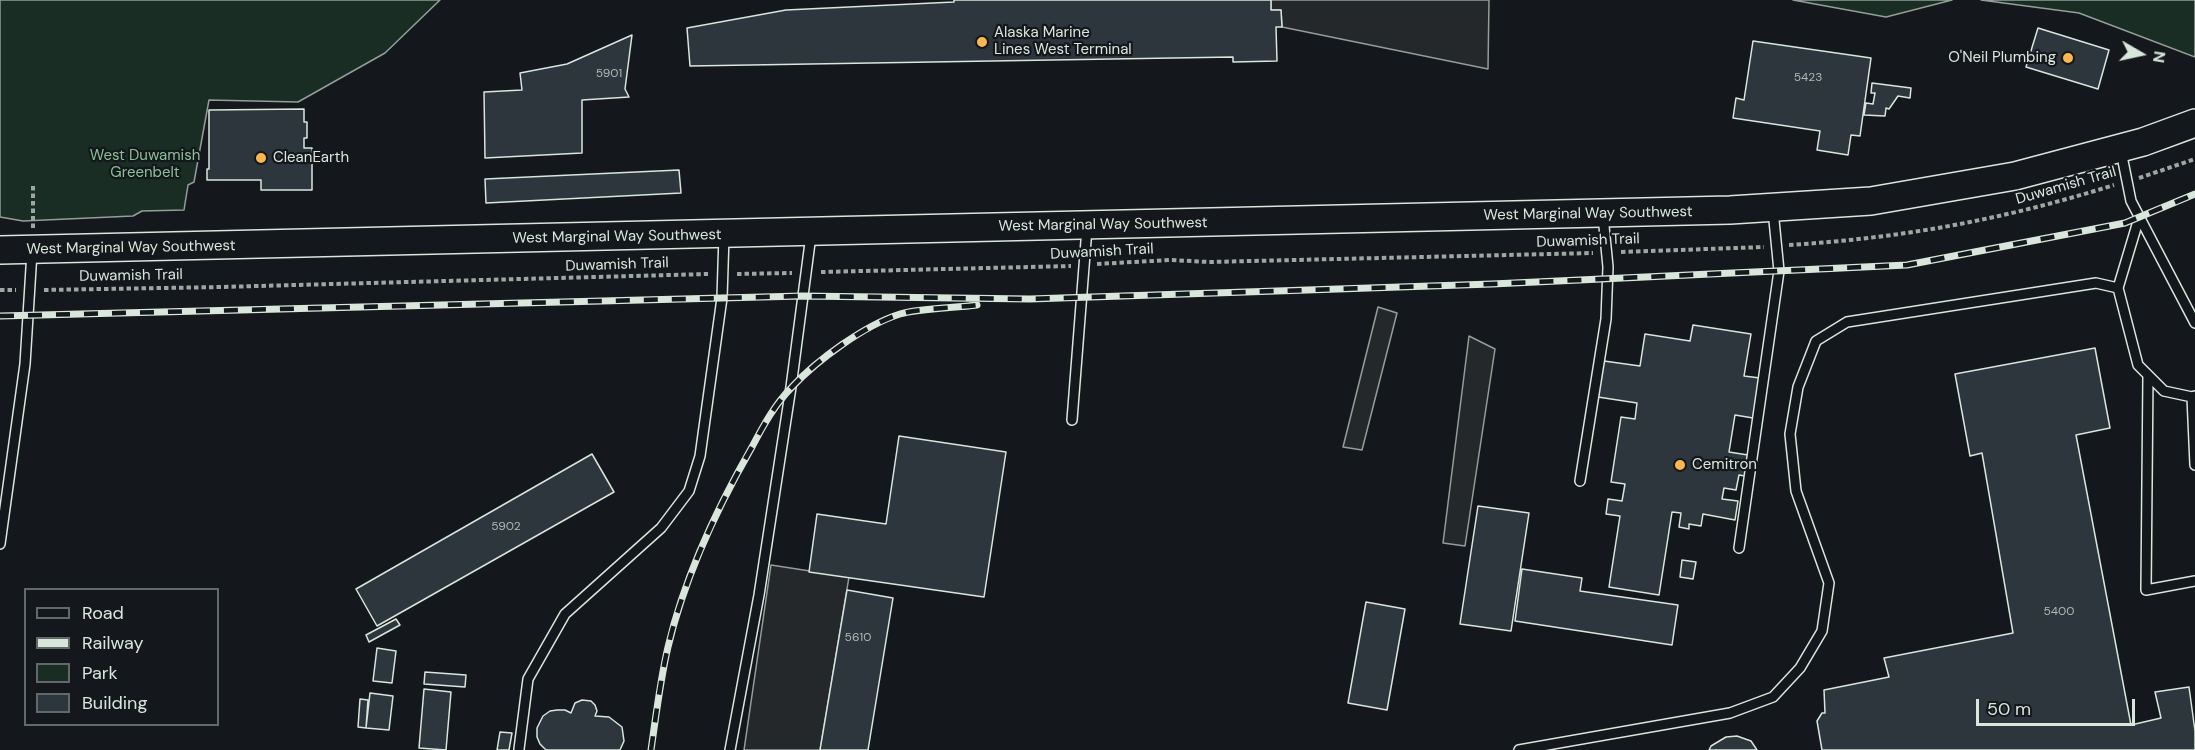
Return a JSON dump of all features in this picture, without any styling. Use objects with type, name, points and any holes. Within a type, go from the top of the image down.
[{"type":"main road","name":"West Marginal Way Southwest","points":[[0,250],[1730,210],[1871,201],[2015,176],[2143,142],[2195,123]]},
{"type":"lane","points":[[2120,148],[2131,201],[2195,322]]},
{"type":"lane","points":[[1739,548],[1779,271],[1772,207]]},
{"type":"lane","points":[[1580,481],[1606,319],[1606,252],[1603,213]]},
{"type":"lane","points":[[2139,218],[2118,288],[2138,365],[2164,391],[2193,396],[2195,465]]},
{"type":"lane","points":[[1072,420],[1087,226]]},
{"type":"lane","points":[[730,750],[761,583],[792,387],[811,232]]},
{"type":"lane","points":[[519,749],[528,679],[565,614],[661,528],[689,490],[700,456],[722,298],[724,234]]},
{"type":"lane","points":[[0,544],[25,364],[33,250]]},
{"type":"lane","points":[[1518,750],[1730,713],[1773,697],[1800,668],[1822,631],[1829,583],[1796,491],[1790,434],[1798,387],[1816,341],[1847,322],[2096,283],[2118,288]]},
{"type":"lane","points":[[2148,375],[2146,590],[2195,580]]},
{"type":"path","name":"Duwamish Trail","points":[[0,290],[221,287],[1777,246],[1849,241],[1936,229],[2032,210],[2195,159]]},
{"type":"path","points":[[33,186],[33,250]]},
{"type":"green space","name":"West Duwamish Greenbelt","points":[[0,0],[440,0],[385,53],[298,102],[209,100],[194,182],[188,185],[184,210],[142,211],[133,216],[23,221],[0,217]]},
{"type":"green space","points":[[1793,0],[1952,0],[1886,17]]},
{"type":"green space","points":[[1981,0],[2195,0],[2195,57],[2079,13]]},
{"type":"shaded area","points":[[1271,0],[1489,0],[1488,69],[1282,27],[1281,10],[1271,10]]},
{"type":"shaded area","points":[[1378,307],[1397,313],[1362,450],[1343,447]]},
{"type":"shaded area","points":[[1469,336],[1495,349],[1465,546],[1443,543]]},
{"type":"shaded area","points":[[771,565],[849,577],[820,750],[744,750]]},
{"type":"building","name":"Alaska Marine Lines West Terminal","points":[[954,0],[1271,0],[1271,10],[1281,10],[1282,27],[1276,27],[1277,61],[1233,62],[1233,57],[690,66],[687,28],[786,10],[954,2]]},
{"type":"building","name":"O'Neil Plumbing","points":[[2038,28],[2109,50],[2098,89],[2026,67]]},
{"type":"building","points":[[632,35],[625,89],[629,97],[582,100],[582,153],[485,158],[484,92],[522,90],[520,73],[567,64]]},
{"type":"building","points":[[1753,41],[1871,58],[1860,136],[1851,135],[1848,155],[1817,150],[1820,131],[1733,118],[1736,98],[1744,100]]},
{"type":"building","points":[[1872,83],[1911,88],[1910,98],[1898,96],[1889,109],[1886,108],[1885,116],[1864,115],[1866,103],[1873,104],[1875,93],[1871,93]]},
{"type":"building","name":"CleanEarth","points":[[304,109],[307,138],[304,138],[304,148],[312,148],[312,190],[261,190],[261,180],[207,180],[209,110]]},
{"type":"building","points":[[679,170],[681,193],[486,203],[485,179]]},
{"type":"building","name":"Cemitron","points":[[1693,325],[1751,334],[1744,376],[1760,378],[1753,418],[1735,415],[1729,452],[1748,455],[1745,476],[1739,475],[1736,490],[1724,488],[1722,499],[1738,501],[1735,520],[1703,514],[1701,526],[1689,524],[1689,529],[1679,527],[1681,513],[1672,512],[1659,595],[1609,587],[1620,516],[1606,514],[1608,499],[1622,501],[1625,484],[1611,482],[1621,417],[1635,419],[1637,403],[1598,397],[1604,361],[1640,366],[1645,334],[1690,341]]},
{"type":"building","points":[[2095,348],[2110,428],[2076,435],[2131,725],[2161,718],[2155,692],[2189,687],[2195,731],[2195,750],[1822,750],[1817,721],[1822,713],[1825,713],[1824,690],[1889,677],[1884,658],[2013,633],[1982,453],[1970,456],[1955,374]]},
{"type":"building","points":[[899,436],[1006,452],[984,597],[809,572],[817,514],[886,524]]},
{"type":"building","points":[[592,454],[614,492],[377,626],[356,589]]},
{"type":"building","points":[[1478,506],[1529,513],[1511,631],[1460,624]]},
{"type":"building","points":[[1682,560],[1696,562],[1693,579],[1680,577]]},
{"type":"building","points":[[1522,569],[1582,578],[1580,591],[1678,605],[1672,645],[1515,621]]},
{"type":"building","points":[[847,590],[893,598],[868,750],[820,750]]},
{"type":"building","points":[[1366,602],[1405,609],[1387,710],[1348,703]]},
{"type":"building","points":[[396,619],[400,625],[369,642],[366,635]]},
{"type":"building","points":[[377,648],[396,651],[392,683],[373,681]]},
{"type":"building","points":[[425,672],[466,675],[465,687],[424,684]]},
{"type":"building","points":[[424,689],[451,692],[446,750],[419,748]]},
{"type":"building","points":[[370,693],[393,696],[389,730],[366,728]]},
{"type":"building","points":[[360,699],[368,700],[366,728],[358,727]]},
{"type":"building","points":[[582,700],[591,701],[595,705],[597,711],[595,716],[609,717],[622,727],[624,741],[620,750],[546,750],[540,744],[537,728],[543,716],[550,711],[557,710],[571,713],[575,703]]},
{"type":"building","points":[[500,732],[512,733],[509,750],[497,750]]},
{"type":"building","points":[[1737,736],[1751,741],[1757,750],[1709,750],[1711,746],[1726,737]]},
{"type":"railway","points":[[0,316],[802,296],[1030,299],[1492,284],[1907,265],[2125,223],[2195,194]]},
{"type":"railway","points":[[651,750],[668,647],[692,570],[726,494],[765,423],[780,401],[802,377],[828,355],[886,319],[917,310],[977,305]]},
{"type":"place","name":"Alaska Marine Lines West Terminal","points":[[982,42]]},
{"type":"place","name":"O'Neil Plumbing","points":[[2068,58]]},
{"type":"place","name":"CleanEarth","points":[[261,158]]},
{"type":"place","name":"Cemitron","points":[[1680,465]]}]
